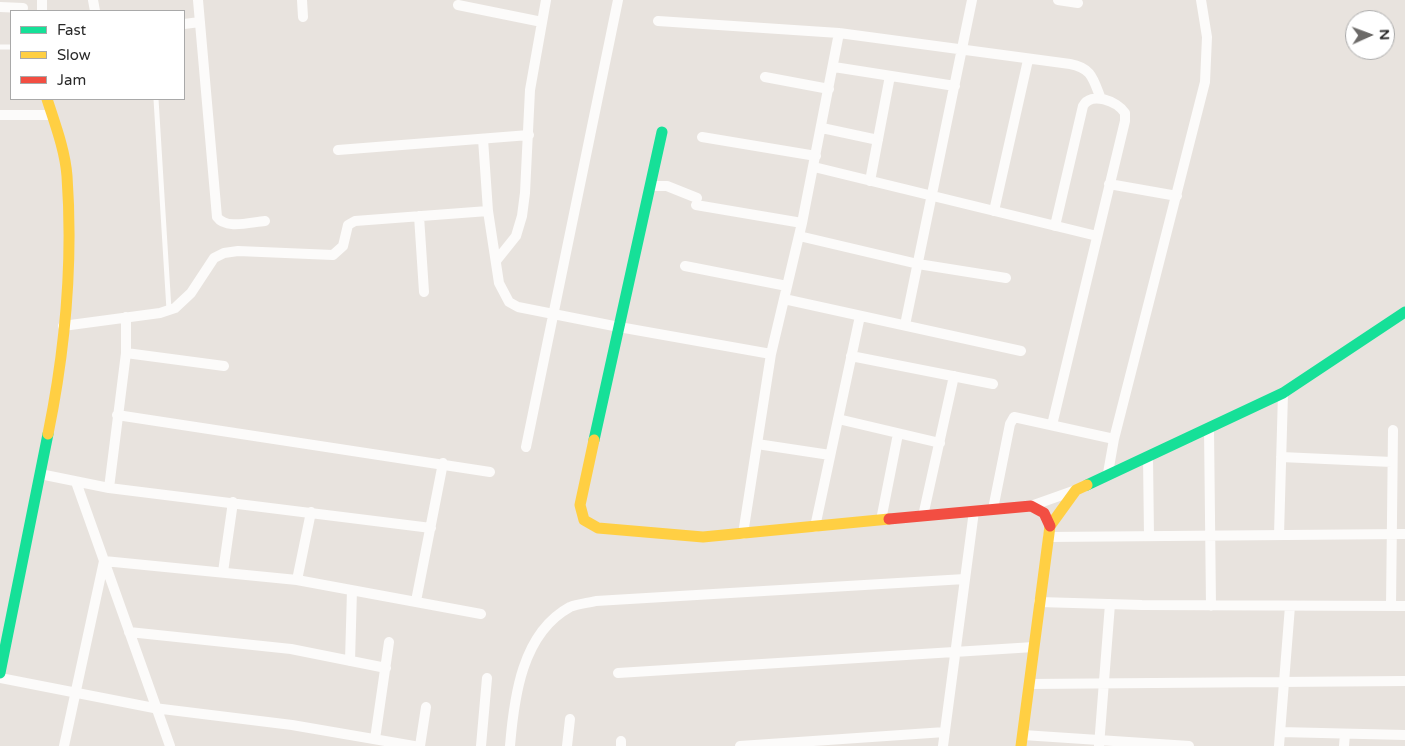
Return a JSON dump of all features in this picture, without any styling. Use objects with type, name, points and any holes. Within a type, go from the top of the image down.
[{"type":"street","points":[[198,0],[217,217],[220,222],[227,224],[265,221]]},
{"type":"street","points":[[302,0],[303,17]]},
{"type":"street","points":[[496,261],[516,236],[519,226],[525,193],[530,90],[546,0]]},
{"type":"street","points":[[526,447],[618,0]]},
{"type":"street","points":[[905,325],[972,0]]},
{"type":"street","points":[[1058,0],[1078,3]]},
{"type":"street","points":[[1108,473],[1114,439],[1177,196],[1207,70],[1207,37],[1201,0]]},
{"type":"street","points":[[458,5],[542,22]]},
{"type":"street","points":[[0,7],[23,6]]},
{"type":"street","points":[[658,21],[839,33],[1028,60],[1070,64],[1086,68],[1101,99]]},
{"type":"street","points":[[185,24],[200,22]]},
{"type":"street","points":[[742,534],[771,354],[814,167],[839,33]]},
{"type":"street","points":[[994,211],[1028,60]]},
{"type":"street","points":[[834,67],[955,86]]},
{"type":"street","points":[[870,180],[890,76]]},
{"type":"street","points":[[765,77],[829,89]]},
{"type":"street","points":[[1052,425],[1125,121],[1125,113],[1115,103],[1092,98],[1082,106],[1055,226]]},
{"type":"street","points":[[0,673],[53,410],[68,287],[67,175],[46,100]]},
{"type":"street","points":[[0,115],[52,115]]},
{"type":"street","points":[[822,128],[878,140]]},
{"type":"street","points":[[662,132],[580,505],[581,516],[589,526],[682,537],[742,534],[1031,506],[1076,490],[1108,473],[1209,429],[1282,393],[1405,312]]},
{"type":"street","points":[[338,150],[529,135]]},
{"type":"street","points":[[702,137],[816,156]]},
{"type":"street","points":[[483,139],[488,211],[499,283],[508,302],[518,307],[553,314],[771,354]]},
{"type":"street","points":[[814,167],[1097,236]]},
{"type":"street","points":[[1109,184],[1177,196]]},
{"type":"street","points":[[650,186],[667,186],[696,201],[802,223]]},
{"type":"street","points":[[64,326],[175,308],[192,293],[214,258],[224,253],[238,251],[333,255],[343,246],[348,225],[355,221],[488,211]]},
{"type":"street","points":[[419,216],[424,292]]},
{"type":"street","points":[[799,236],[918,264],[1006,278]]},
{"type":"street","points":[[685,266],[787,286]]},
{"type":"street","points":[[784,299],[1021,351]]},
{"type":"street","points":[[815,527],[860,316]]},
{"type":"street","points":[[108,488],[126,353],[126,317]]},
{"type":"street","points":[[126,353],[224,366]]},
{"type":"street","points":[[851,356],[993,384]]},
{"type":"street","points":[[923,516],[954,376]]},
{"type":"street","points":[[1279,535],[1282,393]]},
{"type":"street","points":[[117,415],[443,463],[490,472]]},
{"type":"street","points":[[994,510],[1011,420],[1014,417],[1114,439]]},
{"type":"street","points":[[838,419],[940,443]]},
{"type":"street","points":[[1209,429],[1211,606]]},
{"type":"street","points":[[1390,606],[1393,430]]},
{"type":"street","points":[[881,520],[898,434]]},
{"type":"street","points":[[757,444],[830,455]]},
{"type":"street","points":[[1148,457],[1149,536]]},
{"type":"street","points":[[1281,457],[1392,462]]},
{"type":"street","points":[[416,601],[443,463]]},
{"type":"street","points":[[40,474],[108,488],[233,502],[430,528]]},
{"type":"street","points":[[76,482],[154,708],[170,746]]},
{"type":"street","points":[[1049,531],[1076,490]]},
{"type":"street","points":[[223,572],[233,502]]},
{"type":"street","points":[[1031,506],[1044,513],[1049,531],[1022,741],[1189,746]]},
{"type":"street","points":[[297,580],[311,512]]},
{"type":"street","points":[[943,746],[974,512]]},
{"type":"street","points":[[1049,531],[1149,536],[1405,534]]},
{"type":"street","points":[[104,561],[297,580],[481,614]]},
{"type":"street","points":[[64,746],[104,561]]},
{"type":"street","points":[[510,746],[512,724],[524,666],[534,643],[555,619],[571,607],[596,600],[965,579]]},
{"type":"street","points":[[350,661],[352,590]]},
{"type":"street","points":[[1039,602],[1211,606],[1405,606]]},
{"type":"street","points":[[1099,743],[1110,604]]},
{"type":"street","points":[[1279,746],[1290,606]]},
{"type":"street","points":[[129,632],[291,649],[386,668]]},
{"type":"street","points":[[375,739],[390,642]]},
{"type":"street","points":[[618,673],[1034,647]]},
{"type":"street","points":[[0,678],[154,708],[292,725],[414,746]]},
{"type":"street","points":[[481,746],[487,678]]},
{"type":"street","points":[[1029,684],[1405,681]]},
{"type":"street","points":[[420,746],[426,707]]},
{"type":"street","points":[[567,746],[570,719]]},
{"type":"street","points":[[740,746],[864,742],[945,732]]},
{"type":"street","points":[[1280,732],[1405,736]]},
{"type":"street","points":[[1344,746],[1345,734]]},
{"type":"lane","points":[[156,100],[169,310]]},
{"type":"traffic: fast","points":[[594,440],[662,132]]},
{"type":"traffic: fast","points":[[1087,485],[1283,393],[1405,312]]},
{"type":"traffic: fast","points":[[0,673],[48,434]]},
{"type":"traffic: slow","points":[[47,100],[66,166],[69,208],[66,306],[59,371],[48,434]]},
{"type":"traffic: slow","points":[[594,440],[580,505],[584,520],[598,528],[703,537],[889,519]]},
{"type":"traffic: slow","points":[[1021,746],[1050,526],[1076,490],[1087,485]]},
{"type":"traffic: jam","points":[[889,519],[1031,506],[1044,513],[1050,526]]}]
